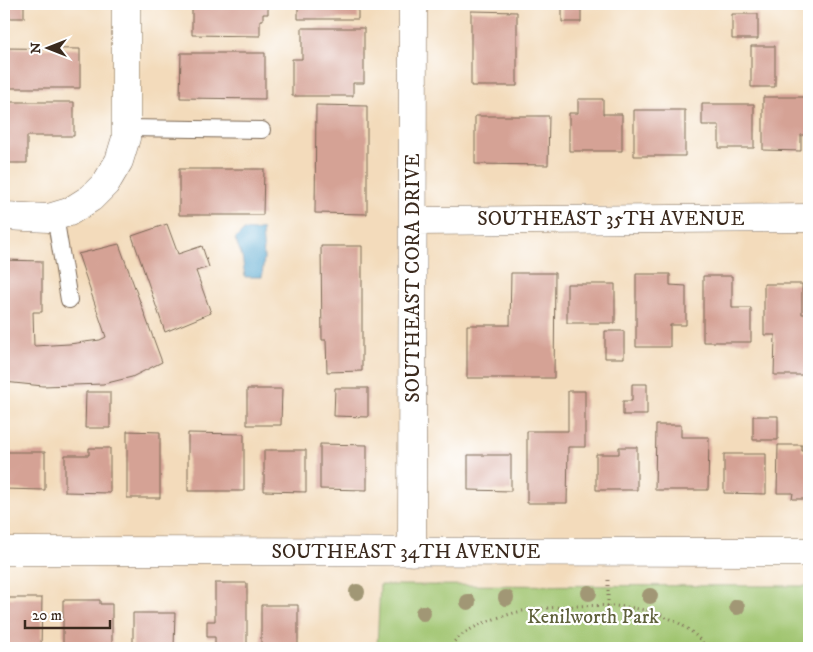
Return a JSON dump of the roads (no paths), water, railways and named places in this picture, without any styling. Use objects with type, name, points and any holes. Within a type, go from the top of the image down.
[{"type":"street","points":[[4,216],[49,218],[69,212],[91,198],[106,184],[119,161],[126,138],[126,4]]},
{"type":"street","name":"SOUTHEAST CORA DRIVE","points":[[412,552],[413,4]]},
{"type":"street","name":"SOUTHEAST 35TH AVENUE","points":[[413,221],[809,218]]},
{"type":"street","name":"SOUTHEAST 34TH AVENUE","points":[[4,551],[809,552]]},
{"type":"lane","points":[[126,128],[262,130]]},
{"type":"lane","points":[[55,216],[69,300]]},
{"type":"water","points":[[262,229],[264,258],[262,277],[245,277],[242,256],[235,239],[244,230],[254,231]]},
{"type":"park label","name":"Kenilworth Park","points":[[593,617]]}]
